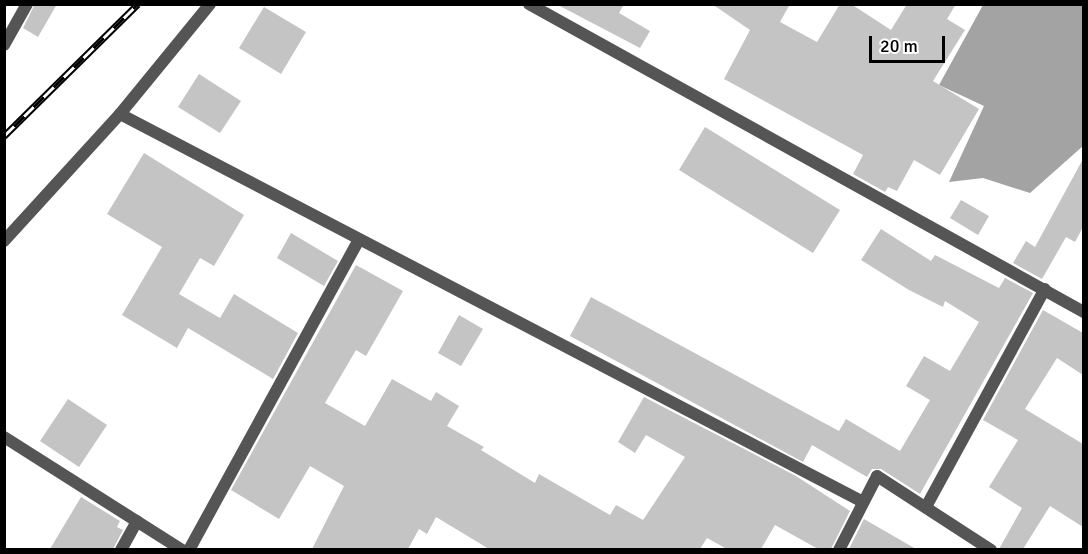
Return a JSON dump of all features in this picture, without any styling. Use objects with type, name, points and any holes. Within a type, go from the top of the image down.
[{"type":"street","points":[[4,45],[27,4]]},
{"type":"street","points":[[4,241],[120,114],[210,4]]},
{"type":"street","points":[[529,4],[1083,312]]},
{"type":"street","points":[[120,114],[358,241],[863,502]]},
{"type":"street","points":[[189,549],[358,241]]},
{"type":"street","points":[[927,505],[1045,289]]},
{"type":"street","points":[[4,437],[182,549]]},
{"type":"street","points":[[839,549],[877,476],[927,505],[991,549]]},
{"type":"street","points":[[121,549],[137,522]]},
{"type":"shaded area","points":[[983,5],[1083,5],[1083,146],[1030,193],[983,178],[949,182],[984,106],[939,85]]},
{"type":"building","points":[[35,4],[57,4],[38,37],[23,28]]},
{"type":"building","points":[[556,4],[624,4],[619,13],[650,31],[640,48]]},
{"type":"building","points":[[712,4],[790,4],[780,22],[817,42],[840,4],[851,4],[891,30],[907,4],[956,4],[947,19],[965,30],[933,81],[979,109],[940,175],[914,160],[897,191],[888,187],[885,192],[853,174],[863,155],[724,79],[750,30]]},
{"type":"building","points":[[264,7],[306,32],[281,74],[239,48]]},
{"type":"building","points":[[199,74],[241,101],[220,133],[178,107]]},
{"type":"building","points":[[705,127],[840,210],[813,253],[679,170]]},
{"type":"building","points":[[144,153],[244,215],[214,266],[200,258],[179,294],[220,318],[234,294],[298,333],[273,379],[188,328],[177,348],[122,315],[162,247],[107,214]]},
{"type":"building","points":[[1083,159],[1083,227],[1075,242],[1066,237],[1042,279],[1013,263],[1026,241],[1035,247]]},
{"type":"building","points":[[961,200],[989,216],[978,235],[950,218]]},
{"type":"building","points":[[881,229],[931,261],[935,255],[999,288],[1005,278],[1033,293],[920,494],[881,469],[872,469],[867,477],[812,445],[803,462],[570,336],[591,297],[839,431],[846,419],[900,451],[930,400],[906,386],[924,356],[950,371],[979,322],[945,301],[943,307],[909,290],[861,260]]},
{"type":"building","points":[[291,233],[338,261],[324,286],[277,258]]},
{"type":"building","points":[[356,265],[403,291],[366,356],[356,350],[325,403],[365,426],[392,379],[431,401],[436,392],[459,406],[447,426],[484,447],[481,450],[535,483],[539,474],[610,515],[616,505],[643,520],[685,457],[646,435],[635,453],[618,442],[644,397],[796,476],[850,511],[831,549],[818,549],[775,525],[761,549],[727,549],[707,538],[700,549],[489,549],[436,517],[427,534],[419,529],[408,549],[312,549],[344,486],[310,466],[279,519],[231,490]]},
{"type":"building","points":[[1043,310],[1083,333],[1083,375],[1057,358],[1025,409],[1083,444],[1083,527],[1050,506],[1023,549],[999,549],[1022,508],[989,487],[1018,440],[983,420]]},
{"type":"building","points":[[459,315],[483,329],[461,366],[438,353]]},
{"type":"building","points":[[68,399],[107,425],[79,467],[40,441]]},
{"type":"building","points":[[81,497],[120,521],[117,527],[123,530],[113,549],[50,549]]},
{"type":"building","points":[[864,519],[916,549],[849,549]]},
{"type":"railway","points":[[4,136],[138,4]]}]
